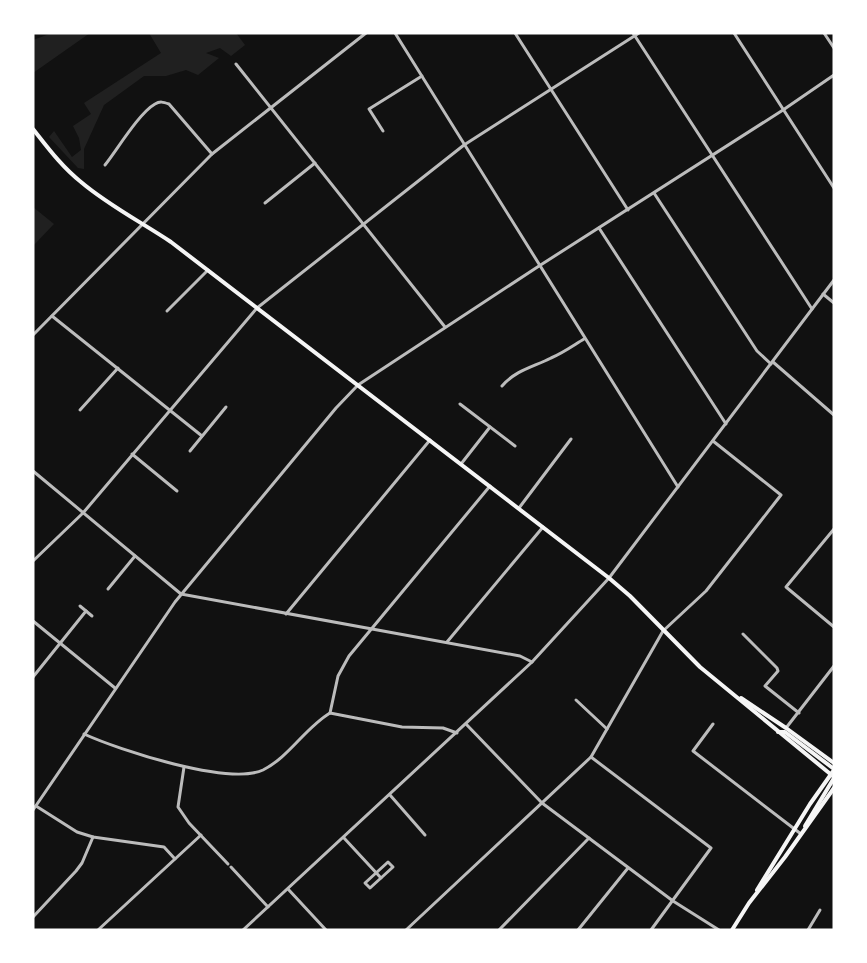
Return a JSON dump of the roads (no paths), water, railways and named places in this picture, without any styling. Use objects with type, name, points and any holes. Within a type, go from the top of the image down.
[{"type":"main road","points":[[33,129],[55,157],[79,181],[208,270],[609,578],[630,596],[700,667],[777,732],[785,732],[833,774]]},
{"type":"main road","points":[[730,691],[834,763]]},
{"type":"main road","points":[[732,930],[765,873],[833,774]]},
{"type":"main road","points":[[803,832],[806,822],[833,774]]},
{"type":"main road","points":[[749,903],[834,788]]},
{"type":"street","points":[[33,335],[212,154],[366,33]]},
{"type":"street","points":[[395,33],[678,487]]},
{"type":"street","points":[[515,33],[628,210]]},
{"type":"street","points":[[33,561],[83,513],[257,308],[464,145],[634,34],[639,33]]},
{"type":"street","points":[[734,33],[834,188]]},
{"type":"street","points":[[824,33],[834,48]]},
{"type":"street","points":[[634,34],[812,309]]},
{"type":"street","points":[[236,64],[445,327]]},
{"type":"street","points":[[33,810],[181,594],[336,408],[358,385],[834,75]]},
{"type":"street","points":[[383,131],[369,109],[422,76]]},
{"type":"street","points":[[105,165],[146,111],[156,102],[168,104],[212,154]]},
{"type":"street","points":[[265,203],[315,163]]},
{"type":"street","points":[[654,193],[757,351],[834,415]]},
{"type":"street","points":[[599,228],[726,424]]},
{"type":"street","points":[[167,311],[208,270]]},
{"type":"street","points":[[243,930],[532,662],[609,578],[834,280]]},
{"type":"street","points":[[823,294],[834,303]]},
{"type":"street","points":[[52,316],[202,436]]},
{"type":"street","points":[[502,386],[520,370],[552,358],[584,339]]},
{"type":"street","points":[[80,410],[118,368]]},
{"type":"street","points":[[460,404],[515,446]]},
{"type":"street","points":[[190,451],[226,407]]},
{"type":"street","points":[[461,464],[490,427]]},
{"type":"street","points":[[519,508],[571,439]]},
{"type":"street","points":[[286,614],[430,440]]},
{"type":"street","points":[[406,930],[591,757],[663,631],[706,591],[782,495],[713,441]]},
{"type":"street","points":[[132,454],[177,491]]},
{"type":"street","points":[[33,471],[181,594],[520,656],[532,662]]},
{"type":"street","points":[[84,734],[145,757],[184,766],[241,774],[258,772],[272,764],[330,713],[342,666],[490,486]]},
{"type":"street","points":[[447,642],[543,527]]},
{"type":"street","points":[[834,529],[786,587],[834,627]]},
{"type":"street","points":[[108,589],[135,556]]},
{"type":"street","points":[[80,606],[92,616]]},
{"type":"street","points":[[33,677],[86,611]]},
{"type":"street","points":[[33,621],[115,688]]},
{"type":"street","points":[[743,634],[777,668],[778,671],[765,686],[799,712]]},
{"type":"street","points":[[786,728],[834,666]]},
{"type":"street","points":[[576,700],[607,729]]},
{"type":"street","points":[[330,713],[402,727],[443,728],[457,733]]},
{"type":"street","points":[[466,724],[542,803],[673,901],[719,930]]},
{"type":"street","points":[[713,724],[693,752],[794,829],[803,832]]},
{"type":"street","points":[[591,757],[711,848],[651,930]]},
{"type":"street","points":[[184,766],[178,807],[189,823],[268,907]]},
{"type":"street","points":[[390,795],[425,835]]},
{"type":"street","points":[[36,806],[62,824],[93,837],[164,847],[175,859]]},
{"type":"street","points":[[98,930],[201,835]]},
{"type":"street","points":[[33,916],[76,871],[93,837]]},
{"type":"street","points":[[344,838],[381,878]]},
{"type":"street","points":[[499,930],[589,838]]},
{"type":"street","points":[[388,862],[393,867],[370,888],[365,883],[376,873],[388,862]]},
{"type":"street","points":[[578,930],[628,868]]},
{"type":"street","points":[[288,889],[326,930]]},
{"type":"street","points":[[808,930],[820,910]]}]
